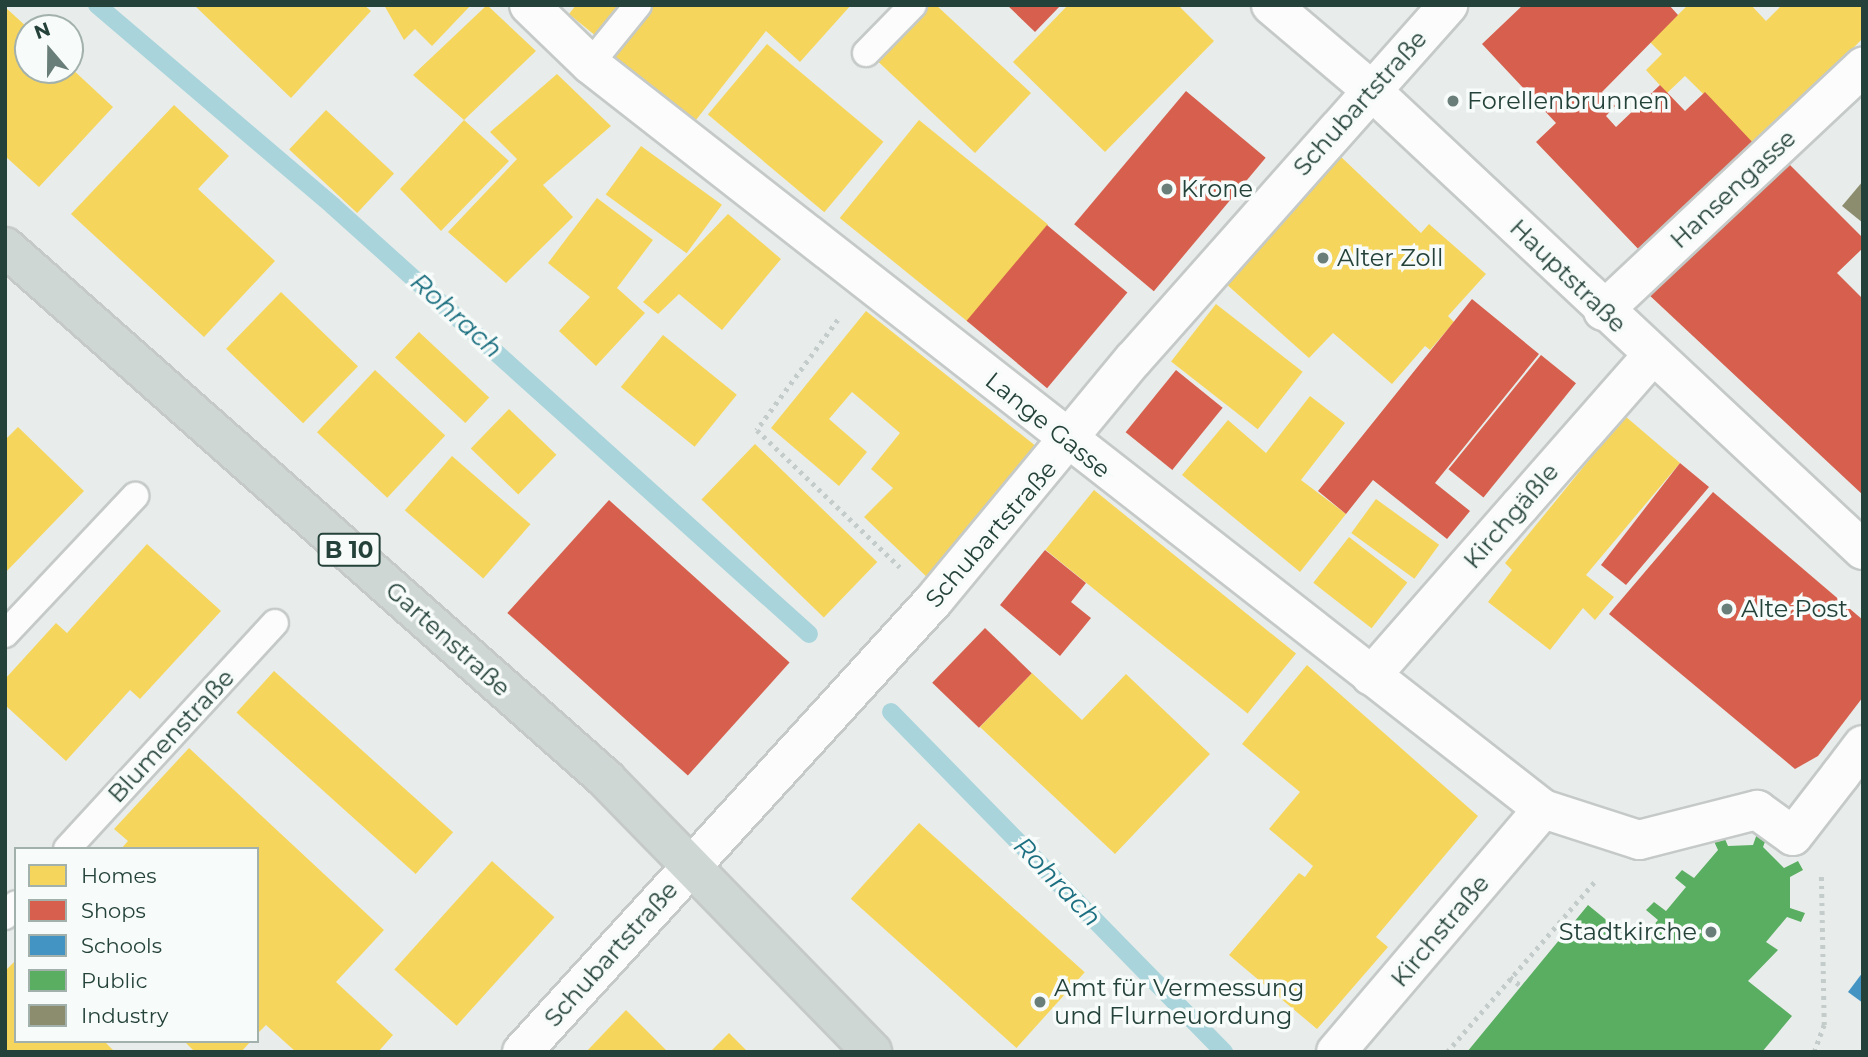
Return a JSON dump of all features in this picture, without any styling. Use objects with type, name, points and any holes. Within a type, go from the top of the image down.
[{"type":"main road","name":"Gartenstraße","points":[[5,247],[606,779],[872,1052]]},
{"type":"street","name":"Lange Gasse","points":[[529,5],[590,64],[869,277],[1069,444],[1543,809],[1639,840]]},
{"type":"street","name":"Hauptstraße","points":[[1270,5],[1370,89],[1651,356],[1863,550]]},
{"type":"street","name":"Schubartstraße","points":[[522,1052],[935,600],[1069,444],[1133,360],[1370,89],[1448,5]]},
{"type":"street","name":"Hansengasse","points":[[1603,311],[1863,67]]},
{"type":"street","name":"Kirchgäßle","points":[[1371,676],[1651,356]]},
{"type":"street","points":[[1639,840],[1757,810],[1793,836],[1852,760]]},
{"type":"street","name":"Kirchstraße","points":[[1336,1052],[1543,809]]},
{"type":"lane","points":[[590,64],[638,5]]},
{"type":"lane","points":[[866,53],[913,5]]},
{"type":"lane","points":[[5,634],[135,496]]},
{"type":"lane","name":"Blumenstraße","points":[[69,847],[275,623]]},
{"type":"path","points":[[869,277],[757,430],[935,600]]},
{"type":"path","points":[[1793,836],[1821,866],[1824,1025],[1814,1052]]},
{"type":"path","points":[[1447,1052],[1581,893],[1639,840]]},
{"type":"path","points":[[1510,977],[1521,986]]},
{"type":"building: Homes","points":[[194,5],[364,5],[371,11],[291,98]]},
{"type":"building: Homes","points":[[384,5],[471,5],[432,46],[415,29],[404,40]]},
{"type":"building: Homes","points":[[487,5],[536,51],[464,120],[413,75]]},
{"type":"building: Homes","points":[[576,5],[632,5],[602,41],[569,14]]},
{"type":"building: Homes","points":[[638,5],[851,5],[800,62],[766,31],[692,125],[601,51]]},
{"type":"building: Homes","points":[[916,5],[936,5],[1031,93],[975,153],[870,54]]},
{"type":"building: Homes","points":[[1068,5],[1178,5],[1214,41],[1105,152],[1013,62]]},
{"type":"building: Homes","points":[[1688,5],[1751,5],[1766,21],[1782,5],[1863,5],[1863,38],[1757,147],[1685,76],[1667,93],[1646,70],[1662,54],[1650,42]]},
{"type":"building: Homes","points":[[5,7],[14,15],[14,84],[84,84],[84,80],[113,107],[39,187],[5,156]]},
{"type":"building: Homes","points":[[767,44],[883,142],[824,212],[708,114]]},
{"type":"building: Homes","points":[[557,74],[611,126],[543,185],[573,217],[506,283],[448,232],[517,159],[490,132]]},
{"type":"building: Homes","points":[[174,105],[229,156],[198,189],[275,261],[204,337],[71,214]]},
{"type":"building: Homes","points":[[326,110],[394,173],[357,213],[289,149]]},
{"type":"building: Homes","points":[[464,120],[509,161],[441,231],[400,189]]},
{"type":"building: Homes","points":[[919,120],[1048,224],[969,322],[840,218]]},
{"type":"building: Homes","points":[[641,146],[722,205],[687,253],[606,195]]},
{"type":"building: Homes","name":"Alter Zoll","points":[[1338,154],[1421,233],[1429,224],[1486,274],[1448,316],[1454,322],[1430,350],[1425,346],[1392,384],[1333,333],[1309,358],[1224,282]]},
{"type":"building: Homes","points":[[597,198],[653,240],[617,288],[645,313],[596,366],[559,331],[590,297],[548,263]]},
{"type":"building: Homes","points":[[728,214],[781,259],[722,330],[679,294],[658,314],[643,302]]},
{"type":"building: Homes","points":[[281,292],[358,366],[303,423],[226,349]]},
{"type":"building: Homes","points":[[1216,304],[1303,372],[1258,429],[1171,362]]},
{"type":"building: Homes","points":[[866,311],[1042,451],[930,580],[864,517],[893,488],[871,469],[900,433],[852,392],[829,419],[867,452],[839,486],[771,428]]},
{"type":"building: Homes","points":[[419,332],[489,397],[465,423],[395,358]]},
{"type":"building: Homes","points":[[663,335],[737,395],[695,447],[621,387]]},
{"type":"building: Homes","points":[[375,370],[445,435],[387,498],[317,432]]},
{"type":"building: Homes","points":[[1310,396],[1345,423],[1301,480],[1346,514],[1300,572],[1182,475],[1228,420],[1266,453]]},
{"type":"building: Homes","points":[[509,409],[556,455],[518,494],[471,449]]},
{"type":"building: Homes","points":[[1625,416],[1680,463],[1586,575],[1614,597],[1595,620],[1583,608],[1550,650],[1488,602],[1512,570],[1505,563]]},
{"type":"building: Homes","points":[[18,427],[84,491],[5,573],[5,440]]},
{"type":"building: Homes","points":[[755,444],[877,562],[824,617],[702,499]]},
{"type":"building: Homes","points":[[452,456],[530,524],[483,579],[405,510]]},
{"type":"building: Homes","points":[[1094,490],[1296,654],[1248,713],[1046,550]]},
{"type":"building: Homes","points":[[1376,499],[1439,545],[1414,579],[1351,533]]},
{"type":"building: Homes","points":[[1349,537],[1407,583],[1372,628],[1313,583]]},
{"type":"building: Homes","points":[[147,544],[221,611],[140,699],[130,690],[66,761],[5,705],[5,679],[56,623],[67,633]]},
{"type":"building: Homes","points":[[1307,665],[1478,816],[1376,937],[1388,947],[1317,1029],[1229,955],[1299,873],[1305,877],[1313,866],[1269,829],[1300,792],[1242,744]]},
{"type":"building: Homes","points":[[274,671],[453,832],[416,874],[237,713]]},
{"type":"building: Homes","points":[[1032,673],[1082,720],[1126,674],[1210,754],[1115,854],[980,727]]},
{"type":"building: Homes","points":[[189,748],[384,930],[336,982],[393,1035],[378,1052],[296,1052],[266,1025],[259,1032],[259,847],[123,847],[128,841],[114,829]]},
{"type":"building: Homes","points":[[919,823],[1085,972],[1016,1048],[851,899]]},
{"type":"building: Homes","points":[[492,861],[554,917],[457,1026],[394,969]]},
{"type":"building: Homes","points":[[14,962],[14,1043],[106,1043],[115,1052],[5,1052],[5,971]]},
{"type":"building: Homes","points":[[626,1010],[668,1052],[586,1052]]},
{"type":"building: Homes","points":[[729,1033],[748,1052],[710,1052]]},
{"type":"building: Homes","points":[[186,1043],[249,1043],[241,1052],[195,1052]]},
{"type":"building: Shops","points":[[1007,5],[1061,5],[1035,32]]},
{"type":"building: Shops","points":[[1523,5],[1669,5],[1678,15],[1602,92],[1615,106],[1606,116],[1616,127],[1660,85],[1685,111],[1705,92],[1757,147],[1643,254],[1536,142],[1556,123],[1482,44]]},
{"type":"building: Shops","name":"Krone","points":[[1186,91],[1266,158],[1154,291],[1074,224]]},
{"type":"building: Shops","points":[[1783,158],[1863,238],[1863,248],[1837,273],[1863,299],[1863,495],[1647,293]]},
{"type":"building: Shops","points":[[1047,225],[1127,292],[1047,388],[967,321]]},
{"type":"building: Shops","points":[[1472,299],[1539,354],[1435,483],[1470,511],[1447,539],[1373,480],[1346,514],[1318,491]]},
{"type":"building: Shops","points":[[1541,355],[1576,383],[1483,498],[1448,469]]},
{"type":"building: Shops","points":[[1176,370],[1223,408],[1172,470],[1126,432]]},
{"type":"building: Shops","points":[[1680,463],[1709,487],[1626,585],[1601,565]]},
{"type":"building: Shops","name":"Alte Post","points":[[1713,492],[1863,620],[1863,697],[1818,756],[1795,769],[1609,614]]},
{"type":"building: Shops","points":[[609,500],[790,663],[688,776],[507,613]]},
{"type":"building: Shops","points":[[1045,550],[1086,583],[1071,602],[1091,618],[1060,656],[1000,605]]},
{"type":"building: Shops","points":[[985,628],[1032,673],[979,728],[932,683]]},
{"type":"building: Schools","points":[[1863,972],[1863,1003],[1848,992]]},
{"type":"building: Public","name":"Stadtkirche","points":[[1721,830],[1728,846],[1753,845],[1758,831],[1768,834],[1763,847],[1784,868],[1798,861],[1803,870],[1790,877],[1790,908],[1805,913],[1801,922],[1787,917],[1766,942],[1778,950],[1748,981],[1792,1016],[1762,1052],[1467,1052],[1588,905],[1637,945],[1658,920],[1646,910],[1654,902],[1666,911],[1686,887],[1675,878],[1682,870],[1694,878],[1718,850],[1711,835]]},
{"type":"building: Industry","points":[[1863,181],[1863,223],[1842,206]]},
{"type":"waterway","name":"Rohrach","points":[[97,5],[333,206],[809,634]]},
{"type":"waterway","name":"Rohrach","points":[[891,712],[1224,1052]]},
{"type":"place","name":"Forellenbrunnen","points":[[1453,101]]},
{"type":"place","name":"Krone","points":[[1167,189]]},
{"type":"place","name":"Alter Zoll","points":[[1323,258]]},
{"type":"place","name":"Alte Post","points":[[1727,609]]},
{"type":"place","name":"Stadtkirche","points":[[1711,932]]},
{"type":"place","name":"Amt für Vermessung und Flurneuordung","points":[[1040,1002]]}]
